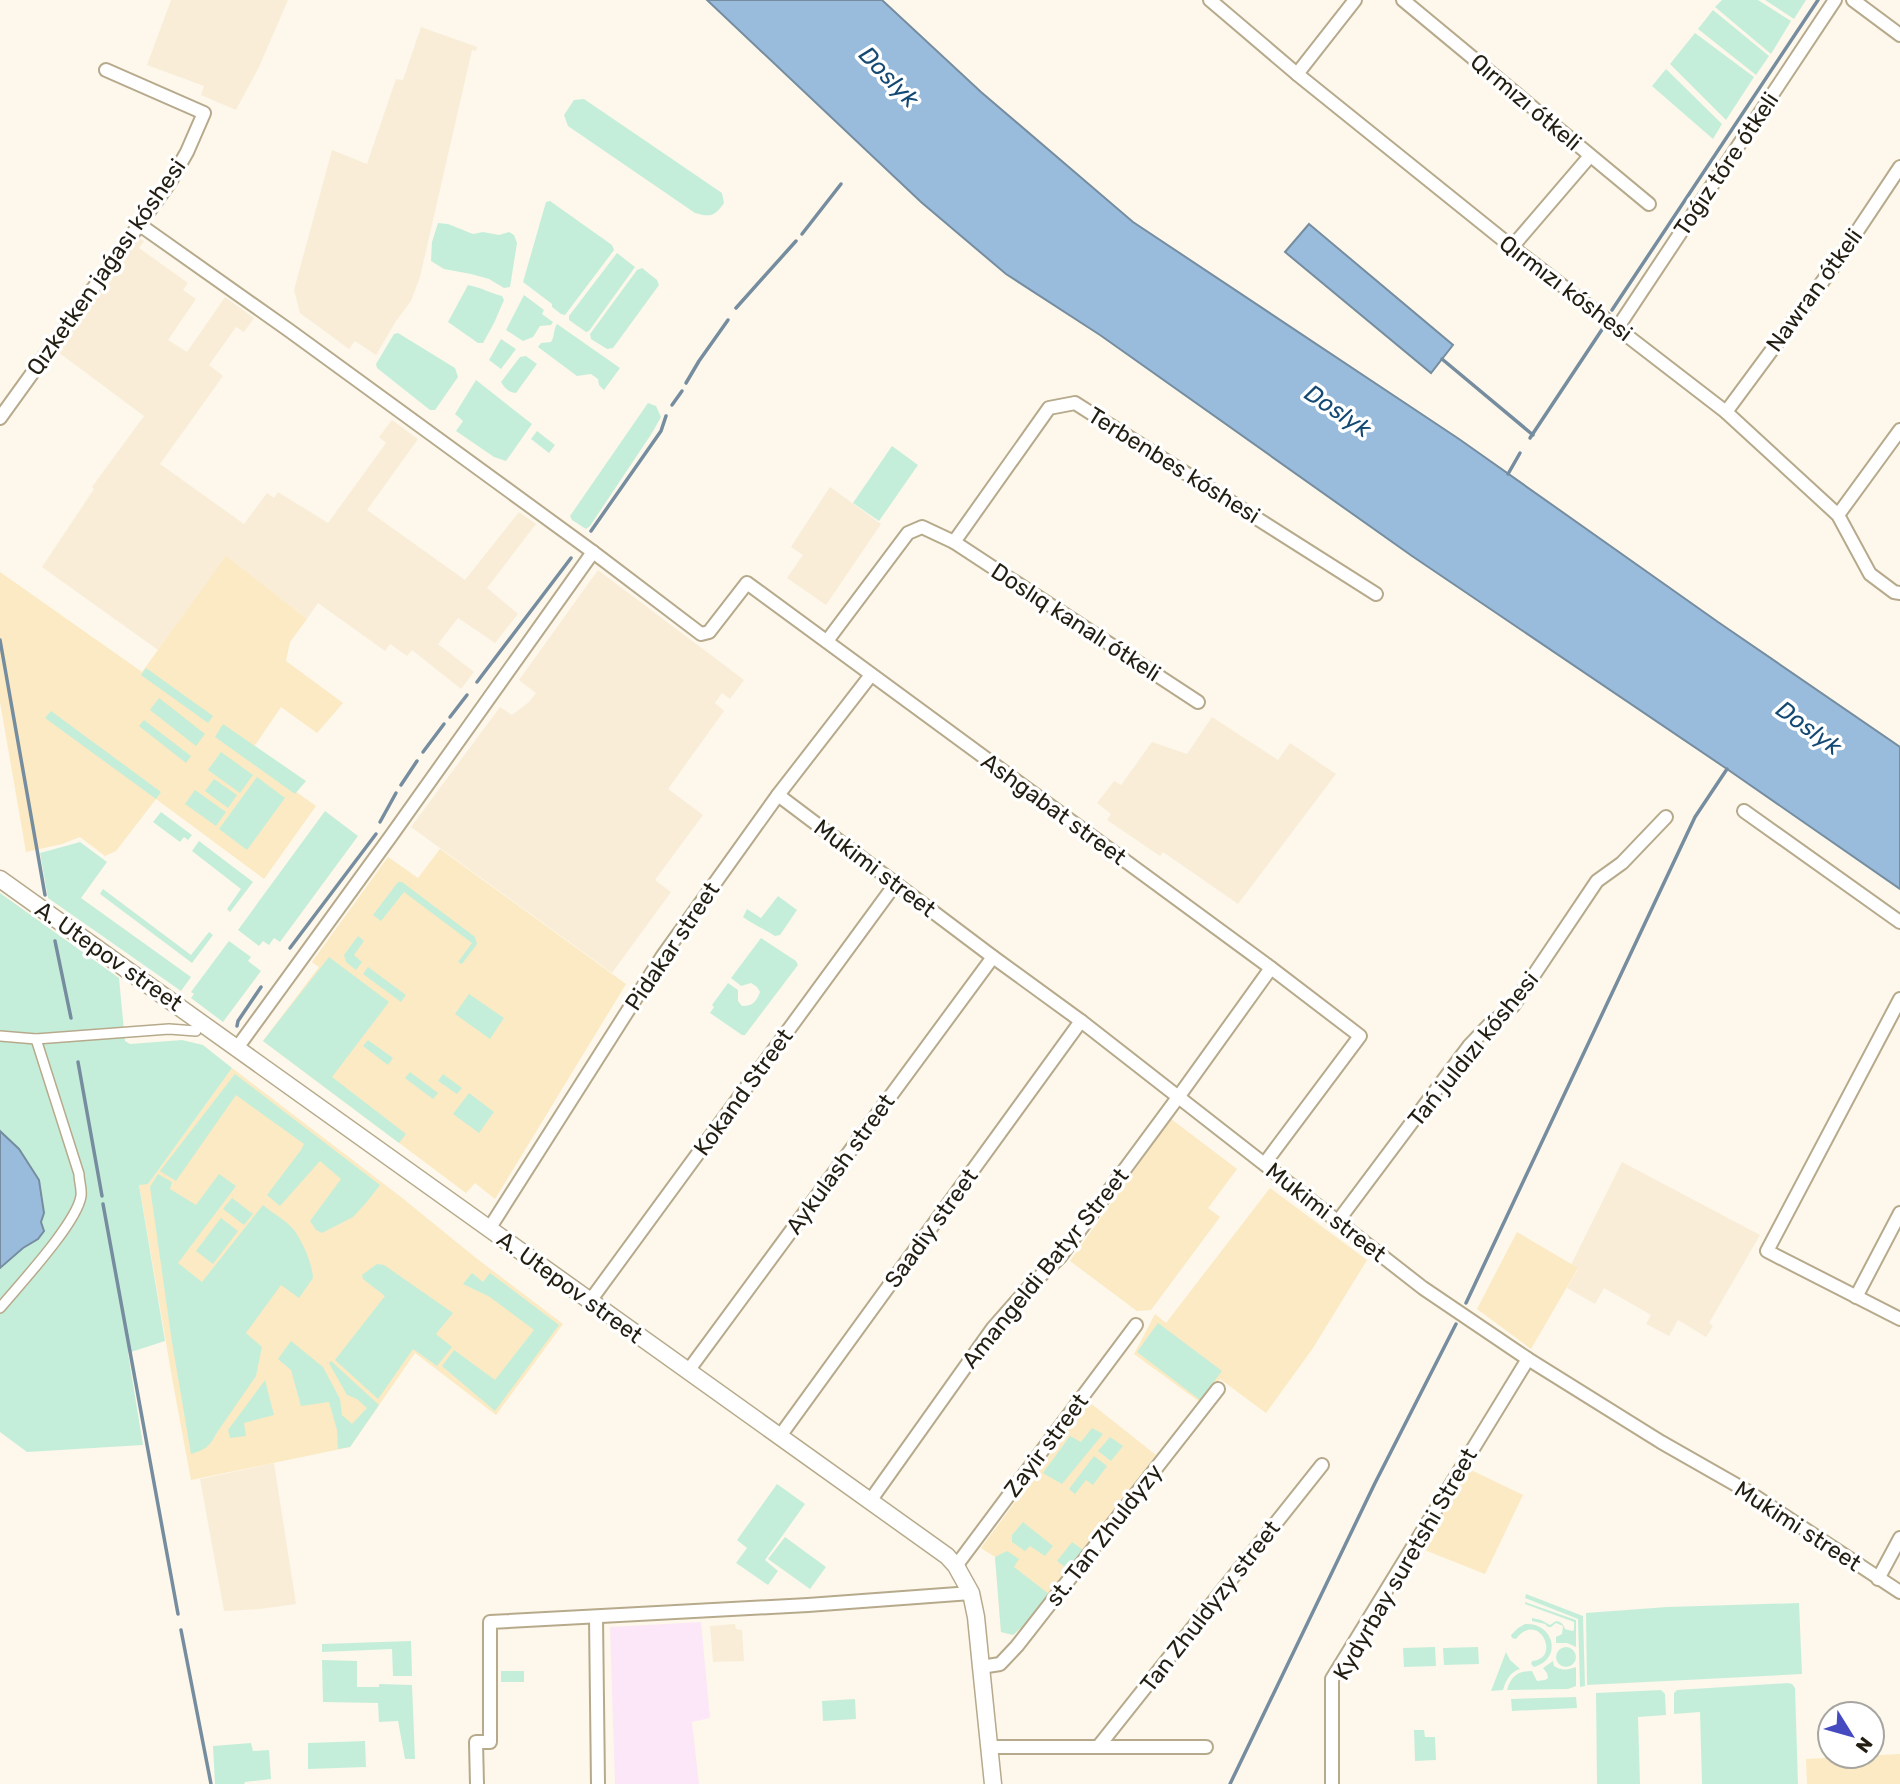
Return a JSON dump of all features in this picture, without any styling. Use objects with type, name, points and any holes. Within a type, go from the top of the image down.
[{"type":"main road","name":"A. Utepov street","points":[[0,879],[780,1436],[937,1549],[956,1566],[971,1593],[976,1617],[993,1784]]},
{"type":"street","name":"Qırmızı kóshesi","points":[[1210,0],[1511,247],[1726,412],[1838,515],[1870,574],[1900,593]]},
{"type":"street","name":"Qırmızı ótkeli","points":[[1403,0],[1649,204]]},
{"type":"street","name":"Toǵız tóre ótkeli","points":[[1618,327],[1835,0]]},
{"type":"street","points":[[1853,0],[1900,34]]},
{"type":"street","points":[[1297,74],[1352,1]]},
{"type":"street","name":"Qızketken jaǵası kóshesi","points":[[0,418],[170,182],[204,113],[106,70]]},
{"type":"street","points":[[1511,247],[1590,156]]},
{"type":"street","name":"Nawran ótkeli","points":[[1726,412],[1834,266],[1900,167]]},
{"type":"street","points":[[140,225],[593,552],[237,1048]]},
{"type":"street","name":"Terbenbes kóshesi","points":[[954,542],[1049,408],[1076,403],[1377,594]]},
{"type":"street","points":[[1838,515],[1900,430]]},
{"type":"street","points":[[827,641],[908,533],[922,527],[954,542]]},
{"type":"street","name":"Doslıq kanalı ótkeli","points":[[954,542],[1198,702]]},
{"type":"street","name":"Ashgabat street","points":[[593,552],[701,634],[709,632],[747,583],[1360,1036],[1265,1163]]},
{"type":"street","name":"Pidakar street","points":[[489,1229],[662,957],[778,795],[871,675]]},
{"type":"street","name":"Mukimi street","points":[[778,795],[1081,1021],[1443,1302],[1661,1442],[1748,1492],[1900,1592]]},
{"type":"street","points":[[1744,811],[1900,922]]},
{"type":"street","name":"Tań juldızı kóshesi","points":[[1338,1221],[1469,1046],[1513,1006],[1597,881],[1622,863],[1666,817]]},
{"type":"street","name":"Kokand Street","points":[[590,1301],[896,883]]},
{"type":"street","name":"Aykulash street","points":[[688,1371],[993,957]]},
{"type":"street","name":"Amangeldi Batyr Street","points":[[870,1501],[993,1328],[1060,1257],[1271,968]]},
{"type":"street","points":[[1900,999],[1767,1251],[1900,1319]]},
{"type":"street","name":"Saadiy street","points":[[780,1436],[1081,1021]]},
{"type":"street","points":[[0,1036],[36,1038],[169,1028],[196,1031]]},
{"type":"street","points":[[0,1308],[63,1232],[81,1194],[79,1174],[36,1038]]},
{"type":"street","points":[[1856,1297],[1900,1213]]},
{"type":"street","name":"Zayir street","points":[[956,1566],[1136,1325]]},
{"type":"street","name":"Kydyrbay suretshi Street","points":[[1332,1784],[1332,1679],[1528,1359]]},
{"type":"street","name":"st. Tan Zhuldyzy","points":[[981,1667],[1000,1664],[1017,1646],[1218,1389]]},
{"type":"street","name":"Tan Zhuldyzy street","points":[[1098,1747],[1322,1465]]},
{"type":"street","points":[[1878,1578],[1900,1538]]},
{"type":"street","points":[[477,1784],[476,1742],[490,1742],[490,1622],[971,1593]]},
{"type":"street","points":[[596,1617],[598,1784]]},
{"type":"street","points":[[990,1747],[1206,1747]]},
{"type":"shaded area","points":[[171,0],[288,0],[259,67],[236,110],[201,95],[204,86],[147,65]]},
{"type":"shaded area","points":[[421,27],[477,47],[476,51],[472,50],[420,277],[411,301],[376,355],[355,341],[349,349],[300,313],[294,290],[332,150],[367,164],[396,79],[403,80]]},
{"type":"shaded area","points":[[139,238],[144,241],[139,248],[188,283],[183,290],[196,299],[168,340],[187,352],[225,297],[254,318],[244,332],[236,327],[209,365],[223,376],[160,464],[244,524],[267,493],[274,498],[278,492],[328,523],[386,443],[379,437],[392,420],[418,439],[367,510],[465,580],[519,512],[536,524],[487,588],[518,614],[495,643],[458,618],[438,644],[474,672],[461,689],[412,650],[407,656],[390,644],[385,651],[318,603],[307,619],[227,557],[158,650],[42,567],[94,489],[92,487],[144,416],[58,352]]},
{"type":"shaded area","points":[[830,487],[881,524],[826,605],[787,578],[803,555],[791,547]]},
{"type":"shaded area","points":[[226,556],[307,619],[290,642],[286,661],[343,703],[317,733],[281,707],[247,757],[316,806],[264,879],[156,799],[116,851],[105,856],[80,837],[26,852],[0,702],[0,572],[142,672]]},
{"type":"shaded area","points":[[598,570],[744,680],[730,699],[722,693],[715,703],[724,711],[668,789],[703,815],[655,880],[671,892],[612,973],[411,827],[500,707],[512,715],[536,693],[519,680]]},
{"type":"shaded area","points":[[1212,717],[1278,760],[1290,743],[1336,774],[1238,904],[1163,852],[1160,856],[1107,820],[1111,814],[1097,803],[1114,781],[1121,785],[1152,742],[1187,754]]},
{"type":"shaded area","points":[[440,849],[626,984],[495,1199],[475,1183],[466,1193],[263,1041],[319,967],[312,962],[388,857],[418,878]]},
{"type":"shaded area","points":[[232,1068],[563,1324],[496,1415],[415,1353],[350,1447],[191,1480],[139,1184],[148,1184]]},
{"type":"shaded area","points":[[1171,1119],[1237,1169],[1208,1208],[1220,1217],[1151,1310],[1137,1311],[1070,1261]]},
{"type":"shaded area","points":[[1622,1162],[1760,1235],[1709,1323],[1713,1326],[1706,1337],[1678,1320],[1669,1336],[1646,1324],[1651,1315],[1604,1288],[1595,1304],[1567,1288],[1578,1269],[1571,1265]]},
{"type":"shaded area","points":[[1270,1188],[1367,1260],[1313,1348],[1266,1413],[1220,1379],[1201,1403],[1134,1354],[1155,1314],[1166,1323]]},
{"type":"shaded area","points":[[1517,1232],[1578,1268],[1531,1349],[1477,1309]]},
{"type":"shaded area","points":[[1089,1402],[1156,1455],[1023,1626],[1013,1635],[1001,1632],[995,1557],[981,1548]]},
{"type":"shaded area","points":[[274,1463],[296,1604],[224,1611],[200,1479]]},
{"type":"shaded area","points":[[1469,1469],[1523,1495],[1485,1574],[1422,1549]]},
{"type":"shaded area","points":[[701,1622],[710,1718],[692,1722],[699,1784],[615,1784],[610,1627]]},
{"type":"shaded area","points":[[735,1624],[736,1629],[742,1630],[744,1661],[713,1662],[710,1626]]},
{"type":"shaded area","points":[[1900,1754],[1900,1784],[1807,1784],[1806,1759],[1816,1758],[1816,1770],[1886,1770],[1886,1755]]},
{"type":"green space","points":[[1722,0],[1758,0],[1791,21],[1771,54],[1715,7]]},
{"type":"green space","points":[[1765,0],[1806,0],[1794,19]]},
{"type":"green space","points":[[1713,10],[1769,56],[1756,75],[1698,29]]},
{"type":"green space","points":[[1695,33],[1754,77],[1726,120],[1670,64]]},
{"type":"green space","points":[[1666,69],[1722,124],[1713,139],[1652,86]]},
{"type":"green space","points":[[584,99],[722,193],[724,203],[721,208],[712,215],[695,213],[568,126],[564,115],[574,100]]},
{"type":"green space","points":[[550,201],[612,245],[614,250],[565,315],[523,282],[546,202]]},
{"type":"green space","points":[[438,223],[473,234],[483,232],[499,235],[509,232],[514,235],[517,243],[510,287],[504,288],[489,279],[444,269],[431,261],[432,242]]},
{"type":"green space","points":[[617,253],[635,267],[586,332],[569,320],[569,316]]},
{"type":"green space","points":[[642,268],[657,280],[659,285],[613,348],[607,349],[591,339],[590,334],[637,270]]},
{"type":"green space","points":[[468,285],[502,296],[504,300],[483,343],[478,343],[448,322]]},
{"type":"green space","points":[[524,295],[544,310],[542,314],[553,322],[551,325],[540,326],[533,337],[523,341],[506,330]]},
{"type":"green space","points":[[557,324],[620,368],[604,390],[598,379],[591,374],[577,376],[538,347],[541,343],[551,342]]},
{"type":"green space","points":[[398,333],[455,368],[458,377],[435,410],[430,410],[377,368],[376,364],[394,334]]},
{"type":"green space","points":[[501,339],[516,349],[501,369],[489,360]]},
{"type":"green space","points":[[526,356],[537,364],[516,393],[512,392],[501,382],[520,357]]},
{"type":"green space","points":[[476,380],[532,424],[506,461],[494,457],[456,431],[463,421],[455,414]]},
{"type":"green space","points":[[648,403],[656,406],[661,417],[586,529],[570,516]]},
{"type":"green space","points":[[537,431],[555,445],[549,453],[531,439]]},
{"type":"green space","points":[[892,446],[918,465],[879,521],[853,503]]},
{"type":"green space","points":[[146,668],[213,716],[208,723],[141,675]]},
{"type":"green space","points":[[159,698],[205,734],[196,746],[150,710]]},
{"type":"green space","points":[[51,711],[161,792],[156,799],[45,718]]},
{"type":"green space","points":[[144,720],[191,756],[186,763],[139,726]]},
{"type":"green space","points":[[223,724],[306,781],[295,794],[215,737]]},
{"type":"green space","points":[[221,752],[253,775],[240,793],[208,770]]},
{"type":"green space","points":[[257,777],[285,798],[247,850],[219,829]]},
{"type":"green space","points":[[214,779],[237,795],[228,808],[205,791]]},
{"type":"green space","points":[[195,790],[226,812],[216,826],[185,804]]},
{"type":"green space","points":[[325,811],[358,836],[280,942],[274,938],[269,945],[263,941],[259,946],[238,930]]},
{"type":"green space","points":[[161,812],[192,835],[188,840],[184,837],[180,842],[153,822]]},
{"type":"green space","points":[[199,841],[253,882],[230,912],[227,909],[241,889],[192,851]]},
{"type":"green space","points":[[80,842],[107,862],[81,898],[191,977],[181,991],[48,898],[40,853]]},
{"type":"green space","points":[[398,882],[402,882],[475,937],[477,944],[462,964],[458,962],[472,943],[404,892],[381,921],[373,915]]},
{"type":"green space","points":[[103,889],[191,955],[209,932],[213,935],[192,963],[100,894]]},
{"type":"green space","points":[[0,893],[119,978],[125,1041],[130,1044],[182,1040],[203,1045],[232,1068],[148,1184],[139,1185],[165,1341],[128,1353],[143,1445],[27,1452],[0,1432]]},
{"type":"green space","points":[[778,896],[797,910],[780,935],[775,936],[743,917],[747,909],[761,918]]},
{"type":"green space","points":[[358,936],[364,941],[354,955],[362,962],[356,970],[346,962],[344,955]]},
{"type":"green space","points":[[761,938],[798,965],[745,1035],[742,1035],[710,1013],[714,1007],[712,1005],[728,983],[738,990],[738,1001],[742,1006],[755,1001],[760,992],[757,987],[751,983],[741,986],[731,978]]},
{"type":"green space","points":[[229,941],[251,957],[248,961],[261,971],[223,1022],[191,998],[194,994],[191,992]]},
{"type":"green space","points":[[329,957],[389,1002],[332,1077],[406,1134],[399,1143],[263,1041]]},
{"type":"green space","points":[[368,967],[406,995],[401,1002],[363,974]]},
{"type":"green space","points":[[469,994],[504,1018],[490,1039],[455,1014]]},
{"type":"green space","points":[[368,1040],[393,1058],[388,1065],[363,1046]]},
{"type":"green space","points":[[410,1072],[438,1093],[433,1099],[405,1078]]},
{"type":"green space","points":[[235,1074],[380,1185],[353,1217],[322,1233],[316,1230],[310,1221],[341,1179],[320,1161],[280,1206],[267,1195],[304,1144],[236,1095],[176,1181],[160,1171]]},
{"type":"green space","points":[[443,1074],[462,1088],[457,1094],[438,1081]]},
{"type":"green space","points":[[469,1093],[494,1112],[479,1133],[453,1114]]},
{"type":"green space","points":[[158,1174],[172,1182],[170,1189],[196,1205],[219,1174],[236,1186],[178,1263],[202,1282],[263,1205],[294,1230],[306,1253],[313,1278],[299,1298],[281,1285],[246,1333],[262,1347],[256,1376],[209,1445],[191,1454],[150,1187]]},
{"type":"green space","points":[[232,1198],[253,1214],[244,1225],[223,1209]]},
{"type":"green space","points":[[221,1218],[238,1231],[213,1264],[196,1251]]},
{"type":"green space","points":[[377,1264],[384,1265],[453,1313],[436,1334],[452,1347],[437,1366],[413,1349],[378,1399],[335,1360],[385,1296],[363,1279],[362,1275]]},
{"type":"green space","points":[[472,1273],[483,1282],[490,1273],[559,1325],[495,1411],[442,1366],[454,1350],[495,1380],[534,1330],[490,1297],[463,1284]]},
{"type":"green space","points":[[1158,1323],[1222,1371],[1200,1400],[1137,1352]]},
{"type":"green space","points":[[291,1341],[323,1367],[340,1399],[342,1415],[352,1424],[367,1408],[347,1395],[329,1363],[331,1361],[379,1405],[350,1447],[338,1449],[337,1430],[329,1402],[301,1406],[291,1370],[278,1359]]},
{"type":"green space","points":[[265,1380],[274,1415],[244,1423],[246,1436],[230,1438],[228,1430]]},
{"type":"green space","points":[[1092,1428],[1103,1434],[1062,1484],[1043,1473],[1070,1436],[1081,1442]]},
{"type":"green space","points":[[1110,1437],[1123,1446],[1111,1461],[1098,1451]]},
{"type":"green space","points":[[1094,1456],[1107,1466],[1093,1485],[1086,1480],[1075,1494],[1069,1489]]},
{"type":"green space","points":[[777,1484],[805,1504],[765,1560],[778,1571],[768,1585],[736,1563],[747,1548],[737,1540]]},
{"type":"green space","points":[[1023,1522],[1053,1546],[1045,1556],[1030,1546],[1025,1551],[1012,1542],[1012,1535]]},
{"type":"green space","points":[[785,1537],[826,1567],[810,1589],[768,1559]]},
{"type":"green space","points":[[1072,1542],[1083,1550],[1068,1569],[1057,1561]]},
{"type":"green space","points":[[1007,1551],[1019,1559],[1014,1567],[1049,1594],[1013,1635],[1001,1632],[995,1557]]},
{"type":"green space","points":[[1526,1594],[1583,1616],[1585,1686],[1580,1687],[1578,1619],[1525,1598]]},
{"type":"green space","points":[[1525,1602],[1576,1620],[1576,1647],[1567,1643],[1556,1643],[1556,1637],[1562,1634],[1563,1626],[1556,1623],[1548,1627],[1532,1621],[1532,1618],[1550,1625],[1558,1621],[1562,1624],[1565,1629],[1572,1631],[1574,1622]]},
{"type":"green space","points":[[1799,1603],[1802,1674],[1587,1685],[1586,1613],[1667,1607]]},
{"type":"green space","points":[[1525,1624],[1543,1629],[1551,1642],[1549,1657],[1534,1667],[1532,1661],[1541,1658],[1546,1645],[1539,1632],[1532,1630],[1525,1631],[1516,1639],[1512,1638],[1511,1635]]},
{"type":"green space","points":[[411,1641],[412,1676],[393,1676],[392,1649],[322,1652],[322,1644]]},
{"type":"green space","points":[[1435,1647],[1436,1666],[1404,1667],[1403,1648]]},
{"type":"green space","points":[[1478,1647],[1479,1664],[1444,1665],[1443,1648]]},
{"type":"green space","points":[[1562,1647],[1570,1647],[1576,1657],[1570,1667],[1562,1667],[1556,1661],[1556,1653]]},
{"type":"green space","points":[[1506,1652],[1520,1669],[1509,1677],[1503,1690],[1491,1691]]},
{"type":"green space","points":[[322,1660],[357,1661],[357,1687],[379,1687],[379,1684],[412,1685],[415,1759],[405,1759],[398,1721],[379,1722],[378,1703],[323,1702]]},
{"type":"green space","points":[[1553,1661],[1554,1666],[1560,1669],[1576,1667],[1576,1686],[1568,1689],[1507,1690],[1513,1678],[1523,1672],[1532,1671],[1537,1681],[1545,1680],[1548,1678],[1543,1668]]},
{"type":"green space","points":[[501,1671],[524,1671],[524,1682],[501,1682]]},
{"type":"green space","points":[[1788,1683],[1795,1688],[1798,1784],[1702,1784],[1700,1712],[1674,1714],[1674,1693],[1677,1690]]},
{"type":"green space","points":[[1661,1690],[1665,1694],[1666,1715],[1638,1717],[1640,1784],[1597,1784],[1596,1693]]},
{"type":"green space","points":[[1576,1697],[1577,1708],[1512,1711],[1511,1699]]},
{"type":"green space","points":[[855,1699],[856,1719],[823,1721],[822,1701]]},
{"type":"green space","points":[[1414,1730],[1424,1730],[1425,1737],[1435,1737],[1436,1760],[1415,1761]]},
{"type":"green space","points":[[365,1741],[366,1767],[308,1769],[308,1743]]},
{"type":"green space","points":[[251,1743],[253,1751],[269,1750],[271,1779],[244,1784],[215,1784],[213,1746]]},
{"type":"water","name":"Doslyk","points":[[707,0],[882,0],[981,92],[1133,222],[1459,439],[1900,747],[1900,889],[1412,556],[1100,335],[1006,274],[921,202]]},
{"type":"water","points":[[1309,224],[1453,345],[1431,373],[1285,252]]},
{"type":"water","points":[[0,1131],[19,1149],[39,1180],[44,1213],[41,1222],[44,1231],[38,1239],[0,1268]]},
{"type":"waterway","points":[[1612,310],[1818,0]]},
{"type":"waterway","points":[[802,234],[841,184]]},
{"type":"waterway","points":[[736,308],[796,241]]},
{"type":"waterway","points":[[686,383],[728,320]]},
{"type":"waterway","points":[[1530,438],[1605,325]]},
{"type":"waterway","points":[[1442,359],[1533,435]]},
{"type":"waterway","points":[[672,405],[682,391]]},
{"type":"waterway","points":[[591,531],[661,431],[666,416]]},
{"type":"waterway","points":[[1508,474],[1520,453]]},
{"type":"waterway","points":[[477,682],[571,558]]},
{"type":"waterway","points":[[0,640],[45,895]]},
{"type":"waterway","points":[[450,717],[467,695]]},
{"type":"waterway","points":[[423,752],[444,724]]},
{"type":"waterway","points":[[401,785],[417,761]]},
{"type":"waterway","points":[[1466,1303],[1695,817],[1727,769]]},
{"type":"waterway","points":[[380,822],[396,793]]},
{"type":"waterway","points":[[290,948],[376,834]]},
{"type":"waterway","points":[[55,941],[71,1018]]},
{"type":"waterway","points":[[237,1026],[261,987]]},
{"type":"waterway","points":[[78,1062],[102,1196]]},
{"type":"waterway","points":[[103,1204],[178,1614]]},
{"type":"waterway","points":[[1230,1784],[1375,1483],[1456,1324]]},
{"type":"waterway","points":[[181,1630],[211,1784]]}]
